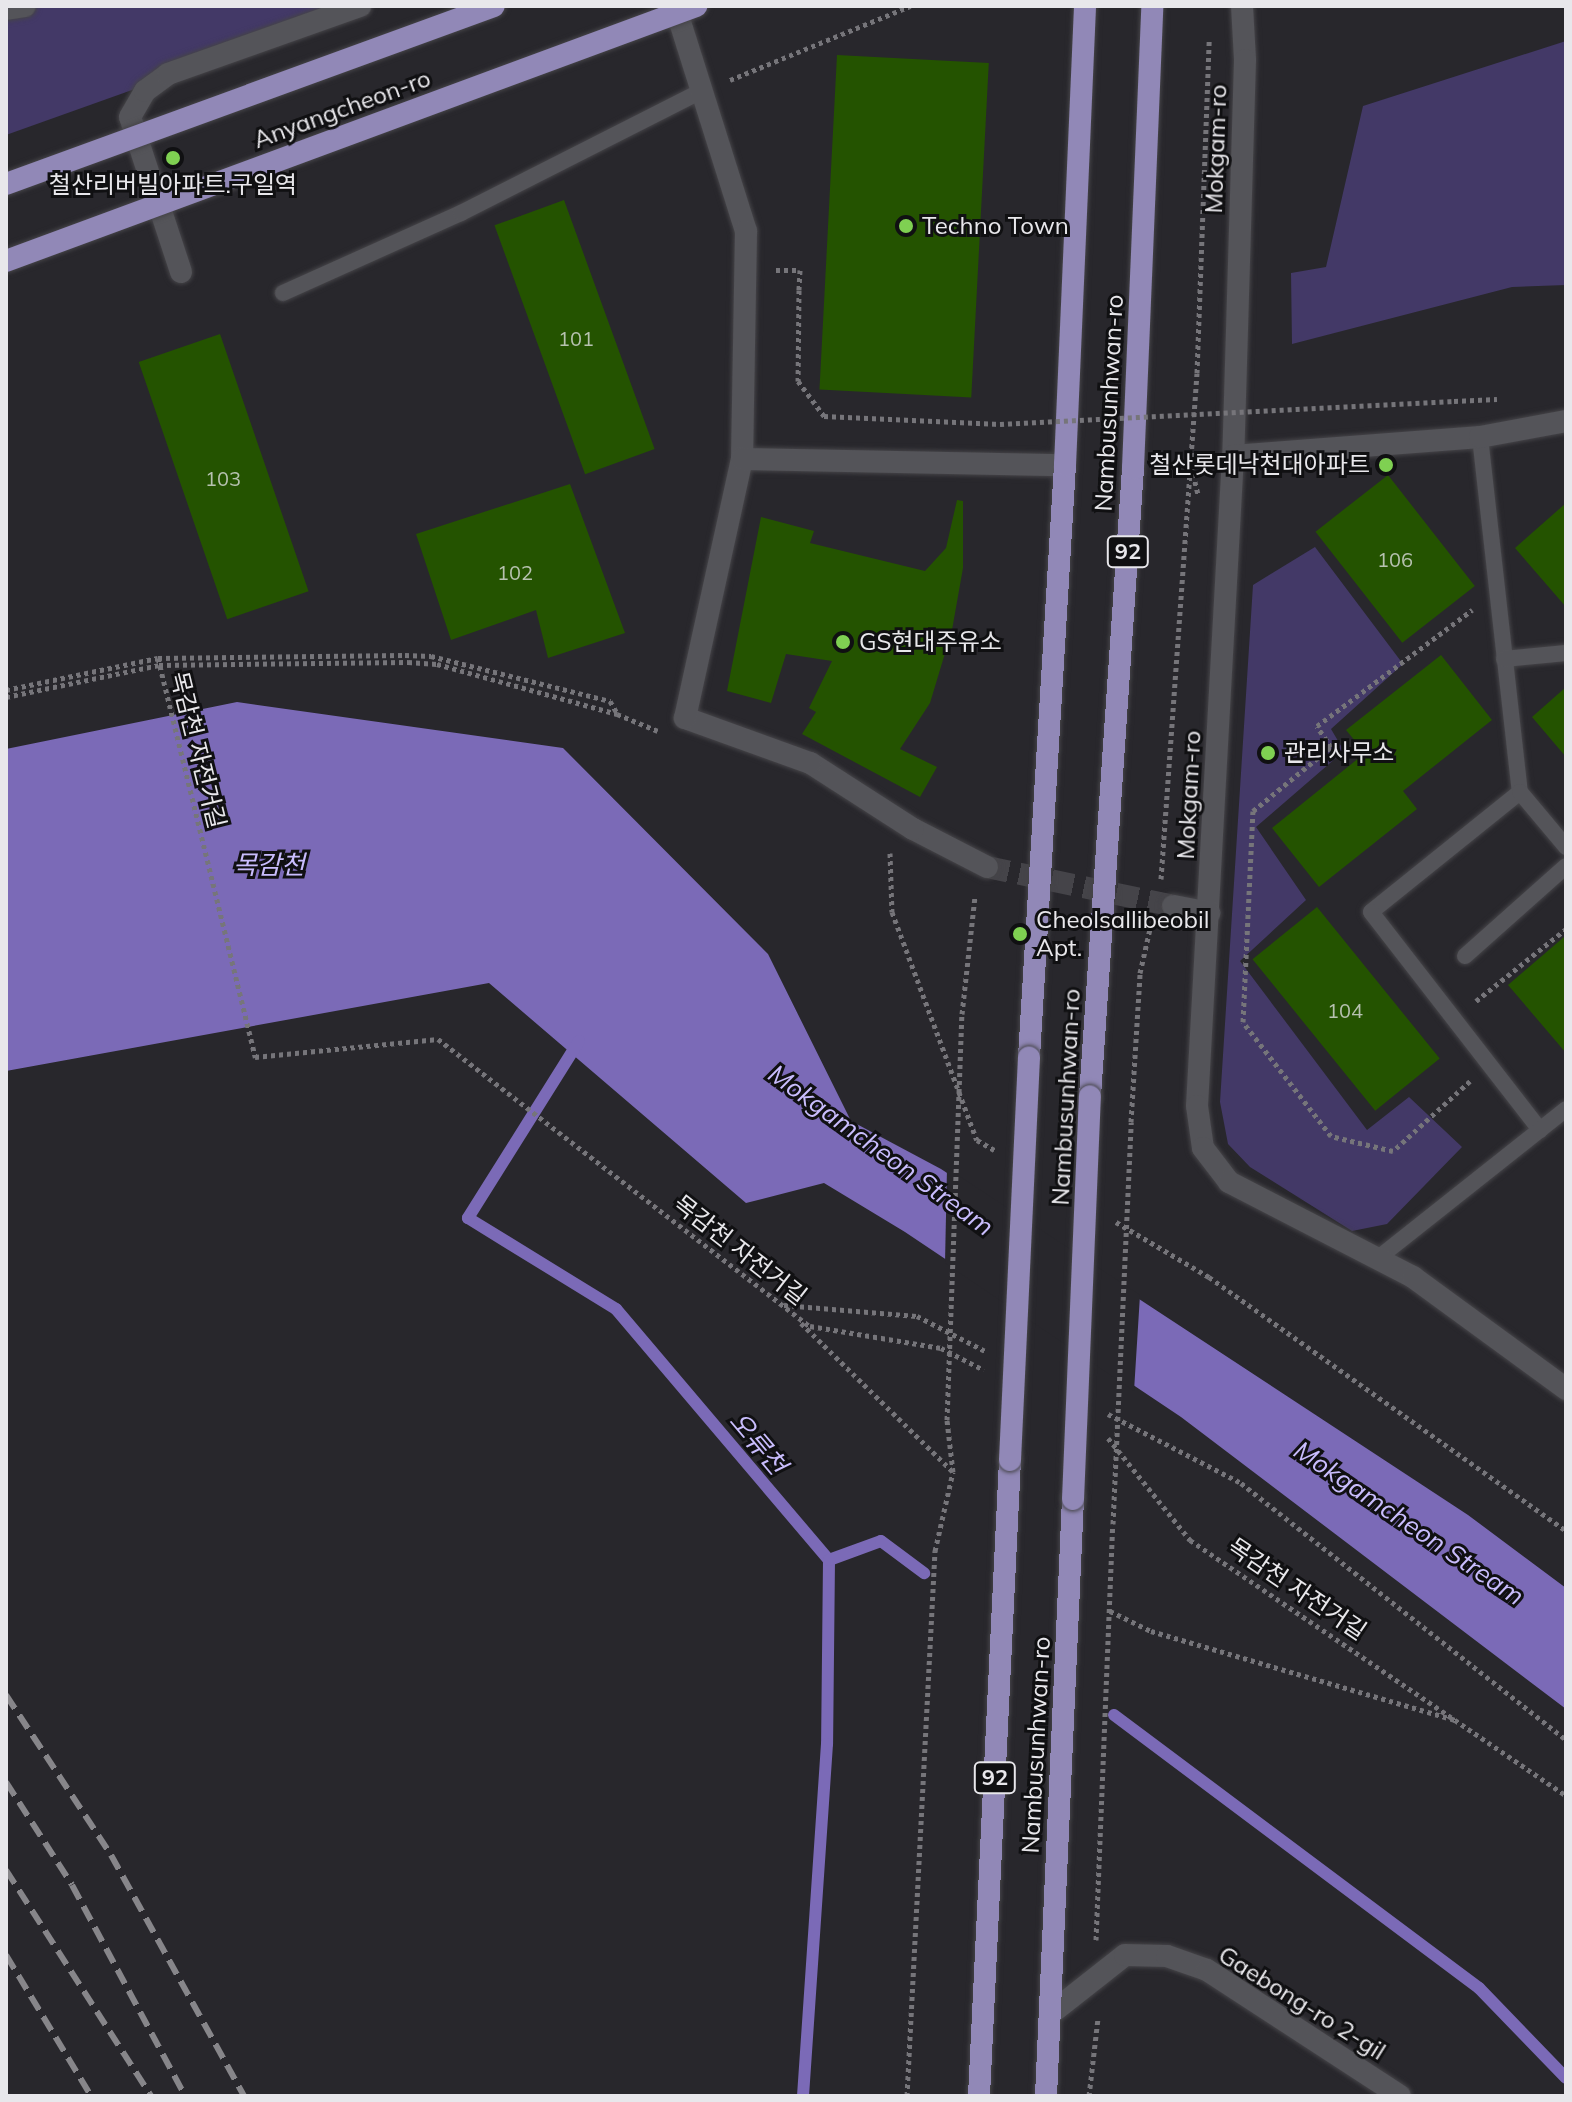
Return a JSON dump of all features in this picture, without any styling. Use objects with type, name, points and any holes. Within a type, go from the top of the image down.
[{"type":"main road","name":"Anyangcheon-ro","points":[[6,184],[494,6]]},
{"type":"main road","name":"Anyangcheon-ro","points":[[6,261],[696,6]]},
{"type":"main road","name":"Nambusunhwan-ro","points":[[979,2096],[1029,1057],[1065,465],[1085,6]]},
{"type":"main road","name":"Nambusunhwan-ro","points":[[1046,2096],[1090,1096],[1132,500],[1152,6]]},
{"type":"street","points":[[6,9],[25,6]]},
{"type":"street","points":[[181,272],[130,117],[145,91],[168,74],[360,6]]},
{"type":"street","points":[[675,6],[746,231],[742,459],[685,718],[810,763],[913,829],[987,867]]},
{"type":"street","name":"Mokgam-ro","points":[[1242,6],[1233,456],[1197,1106],[1203,1148],[1229,1182],[1413,1277],[1566,1389]]},
{"type":"street","points":[[1233,456],[1480,437],[1566,421]]},
{"type":"street","points":[[742,459],[1065,465]]},
{"type":"street","points":[[1163,910],[1209,913]]},
{"type":"street","name":"Gaebong-ro 2-gil","points":[[1050,2014],[1100,1971],[1125,1955],[1167,1956],[1207,1970],[1400,2096]]},
{"type":"lane","points":[[283,293],[461,213],[700,92]]},
{"type":"lane","points":[[1480,437],[1495,593],[1520,792],[1566,847]]},
{"type":"lane","points":[[1504,659],[1566,653]]},
{"type":"lane","points":[[1520,792],[1371,912],[1540,1130]]},
{"type":"lane","points":[[1465,956],[1566,866]]},
{"type":"lane","points":[[1377,1259],[1566,1109]]},
{"type":"path","points":[[700,92],[910,6]]},
{"type":"path","points":[[1160,883],[1197,373],[1210,22]]},
{"type":"path","points":[[799,290],[798,381],[824,416],[1000,424],[1454,401]]},
{"type":"path","points":[[1488,1064],[1393,1151],[1331,1136],[1243,1022],[1253,811],[1331,747],[1317,726],[1495,593]]},
{"type":"path","name":"목감천 자전거길","points":[[6,690],[158,662],[431,656],[610,701],[617,714],[437,664],[158,662]]},
{"type":"path","points":[[6,697],[158,662]]},
{"type":"path","name":"목감천 자전거길","points":[[158,662],[255,1057],[438,1039],[810,1326],[941,1348],[996,1376]]},
{"type":"path","points":[[890,848],[892,912],[929,1012],[977,1140],[1005,1156]]},
{"type":"path","points":[[907,2096],[935,1551],[953,1472],[947,1420],[962,1014],[976,890]]},
{"type":"path","points":[[1089,2096],[1100,1971],[1093,1919],[1140,973],[1163,910]]},
{"type":"path","points":[[1454,1019],[1566,929]]},
{"type":"path","points":[[1114,1221],[1209,1277],[1566,1531]]},
{"type":"path","points":[[783,1305],[953,1472]]},
{"type":"path","points":[[783,1305],[917,1316],[1001,1359]]},
{"type":"path","points":[[1098,1409],[1241,1483],[1566,1740]]},
{"type":"path","name":"목감천 자전거길","points":[[1104,1434],[1190,1540],[1463,1722],[1566,1796]]},
{"type":"path","points":[[1110,1611],[1151,1631],[1463,1722]]},
{"type":"shaded area","points":[[6,6],[367,6],[6,135]]},
{"type":"shaded area","points":[[1566,41],[1566,285],[1512,287],[1292,344],[1291,273],[1326,267],[1363,106]]},
{"type":"shaded area","points":[[1315,547],[1403,664],[1331,729],[1344,751],[1256,827],[1306,900],[1240,961],[1367,1130],[1409,1097],[1462,1147],[1387,1224],[1352,1231],[1250,1167],[1228,1144],[1220,1102],[1253,585]]},
{"type":"water","name":"목감천","points":[[237,702],[563,748],[768,954],[851,1121],[941,1169],[1468,1515],[1566,1588],[1566,1709],[1181,1417],[905,1232],[824,1183],[746,1203],[489,983],[6,1071],[6,749]]},
{"type":"pier","points":[[947,1168],[1140,1295],[1134,1391],[945,1263]]},
{"type":"building","name":"Techno Town","points":[[837,55],[989,63],[971,397],[819,390]]},
{"type":"building","points":[[564,200],[655,449],[585,474],[494,225]]},
{"type":"building","points":[[220,334],[309,591],[227,619],[139,362]]},
{"type":"building","points":[[1388,475],[1475,586],[1402,643],[1316,532]]},
{"type":"building","points":[[570,484],[625,633],[548,658],[536,610],[451,640],[416,534]]},
{"type":"building","name":"GS현대주유소","points":[[957,500],[963,501],[963,568],[952,630],[930,703],[900,749],[937,767],[920,797],[802,734],[816,712],[809,708],[832,661],[786,654],[771,703],[727,691],[761,517],[814,531],[810,543],[925,571],[946,548]]},
{"type":"building","points":[[1566,503],[1566,607],[1515,548]]},
{"type":"building","points":[[1441,655],[1492,720],[1403,791],[1417,809],[1319,887],[1272,828],[1365,753],[1346,730]]},
{"type":"building","points":[[1566,687],[1566,757],[1532,717]]},
{"type":"building","points":[[1317,907],[1440,1059],[1375,1111],[1252,959]]},
{"type":"building","points":[[1564,937],[1566,939],[1566,1053],[1508,985]]},
{"type":"waterway","name":"오류천","points":[[579,1041],[468,1218],[616,1309],[829,1560],[827,1744],[803,2096]]},
{"type":"waterway","points":[[829,1560],[881,1541],[924,1573]]},
{"type":"waterway","points":[[1114,1715],[1479,1988],[1566,2078]]},
{"type":"tunnel","points":[[987,867],[1173,906]]},
{"type":"railway","points":[[6,1695],[111,1855],[244,2096]]},
{"type":"railway","points":[[6,1782],[72,1885],[185,2096]]},
{"type":"railway","points":[[6,1870],[151,2096]]},
{"type":"railway","points":[[6,1955],[91,2096]]},
{"type":"place","name":"철산리버빌아파트.구일역","points":[[173,158]]},
{"type":"place","name":"Techno Town","points":[[906,226]]},
{"type":"place","name":"철산롯데낙천대아파트","points":[[1386,465]]},
{"type":"place","name":"GS현대주유소","points":[[843,642]]},
{"type":"place","name":"관리사무소","points":[[1268,753]]},
{"type":"place","name":"Cheolsallibeobil Apt.","points":[[1020,934]]},
{"type":"water label","name":"Mokgamcheon Stream","points":[[881,1150]]},
{"type":"water label","name":"Mokgamcheon Stream","points":[[1409,1523]]}]
